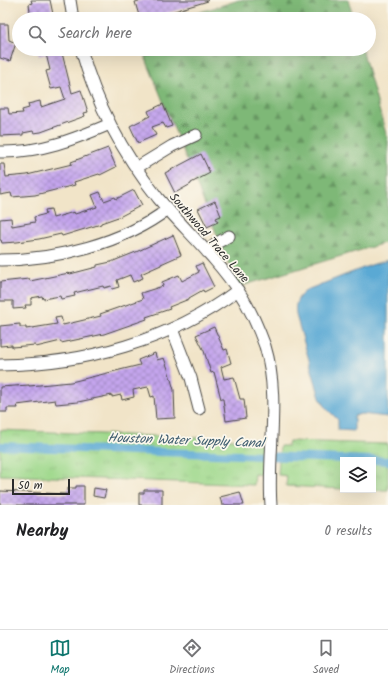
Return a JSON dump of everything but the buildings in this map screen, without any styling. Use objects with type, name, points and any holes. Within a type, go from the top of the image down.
[{"type":"street","points":[[70,0],[72,12]]},
{"type":"street","name":"Southwood Trace Lane","points":[[83,56],[91,79],[110,124],[136,168],[168,209],[207,252],[238,290],[255,321],[265,346],[269,363],[273,398],[271,505]]},
{"type":"street","points":[[0,152],[18,152],[42,148],[74,139],[110,124]]},
{"type":"street","points":[[136,168],[172,146],[196,135]]},
{"type":"street","points":[[0,260],[56,255],[94,245],[141,226],[168,209]]},
{"type":"street","points":[[207,252],[217,243],[229,236]]},
{"type":"street","points":[[0,364],[41,362],[86,356],[129,345],[172,329],[206,311],[238,290]]},
{"type":"street","points":[[172,329],[191,378],[199,409]]},
{"type":"green space","points":[[239,0],[348,0],[352,12],[200,12]]},
{"type":"green space","points":[[145,56],[364,56],[388,141],[388,242],[238,287]]},
{"type":"green space","points":[[0,430],[256,440],[256,445],[264,445],[263,475],[255,474],[254,485],[0,475]]},
{"type":"green space","points":[[289,441],[388,444],[388,490],[376,490],[376,457],[340,457],[340,489],[286,486],[287,476],[278,475],[280,446],[288,446]]},
{"type":"water","points":[[388,260],[388,417],[361,414],[354,416],[354,431],[338,430],[338,420],[327,409],[320,398],[296,315],[296,303],[302,294],[309,289]]},
{"type":"waterway","name":"Houston Water Supply Canal","points":[[0,446],[340,459]]},
{"type":"waterway","name":"Houston Water Supply Canal","points":[[376,460],[388,461]]}]
